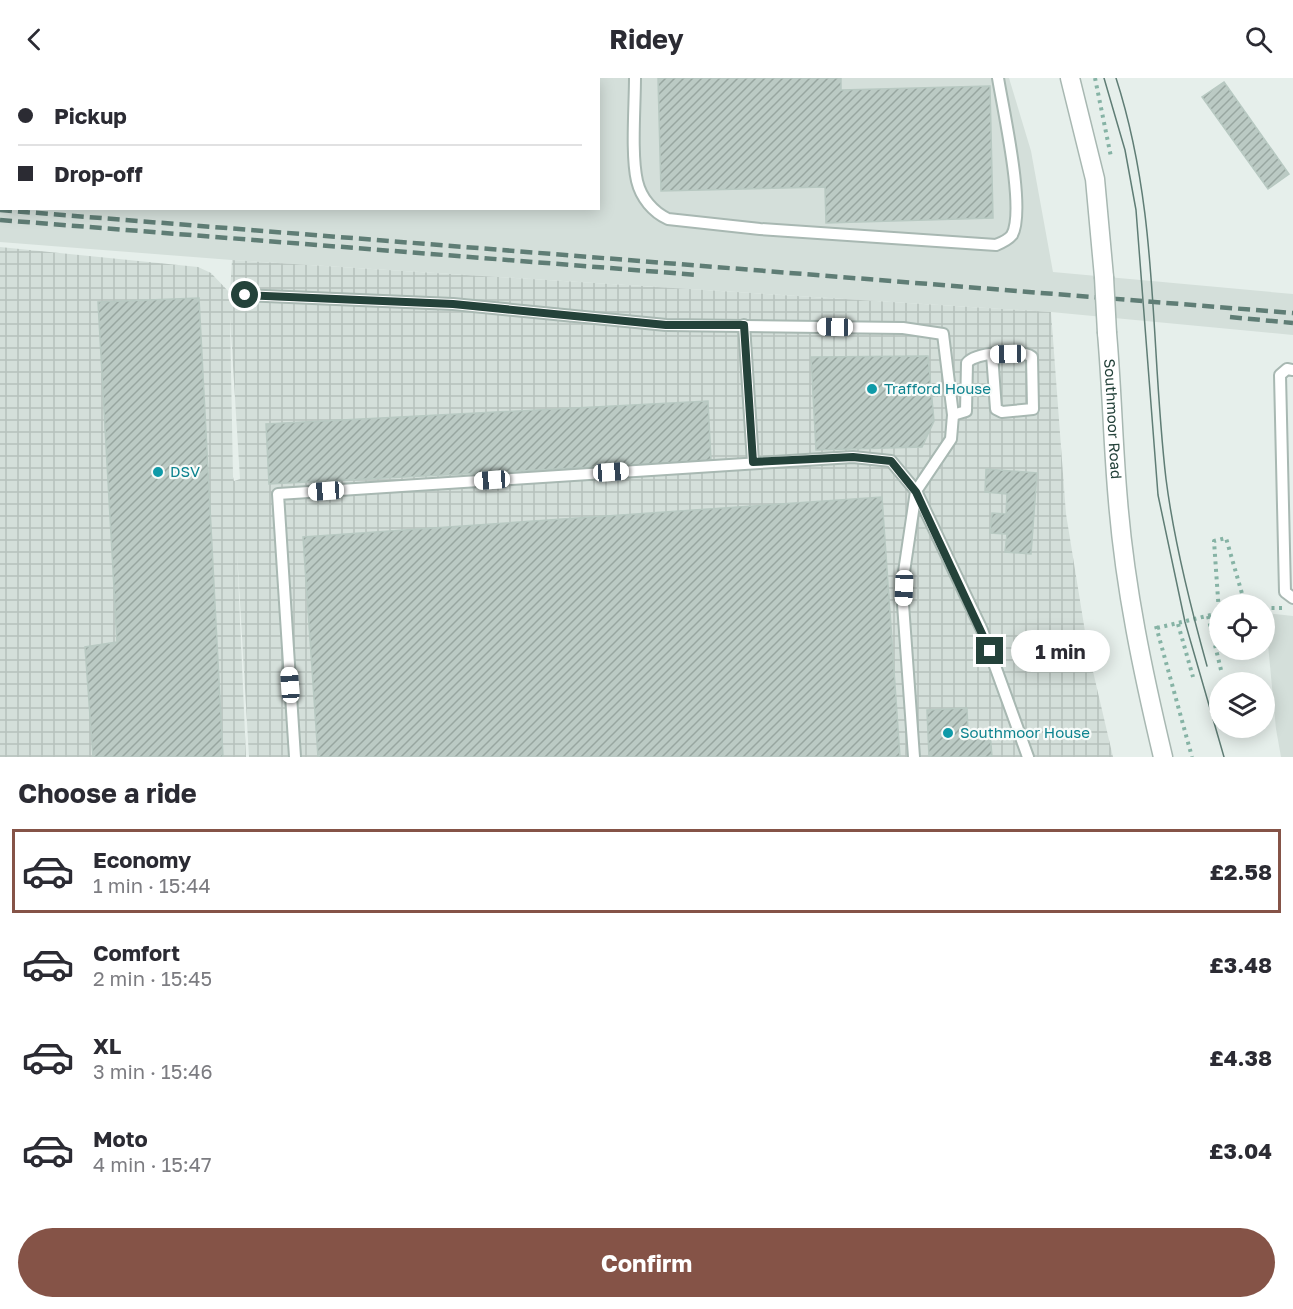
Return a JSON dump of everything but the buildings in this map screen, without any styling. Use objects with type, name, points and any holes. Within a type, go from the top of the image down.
[{"type":"street","name":"Southmoor Road","points":[[1070,78],[1095,179],[1104,277],[1118,501],[1126,570],[1138,643],[1163,757]]},
{"type":"lane","points":[[635,78],[637,180],[647,203],[656,213],[668,219],[732,226],[996,245],[1011,235],[1016,222],[1014,169],[998,78]]},
{"type":"lane","points":[[245,295],[453,304],[666,325],[903,328],[944,334],[953,415],[951,439],[916,492],[904,572],[903,604],[914,757]]},
{"type":"lane","points":[[744,325],[753,462]]},
{"type":"lane","points":[[953,415],[966,411],[967,363],[974,356],[992,354],[1024,354],[1032,357],[1034,409],[1002,412],[996,409],[992,354]]},
{"type":"lane","points":[[1293,370],[1287,369],[1280,375],[1285,592],[1293,598]]},
{"type":"lane","points":[[295,757],[278,494],[853,457],[891,461],[916,492],[982,630],[1028,757]]},
{"type":"path","points":[[1218,594],[1214,541],[1226,538],[1242,594]]},
{"type":"path","points":[[1157,628],[1208,616],[1221,670]]},
{"type":"path","points":[[1155,617],[1192,757]]},
{"type":"path","points":[[1178,624],[1193,677]]},
{"type":"shaded area","points":[[600,78],[1009,78],[1031,151],[1053,272],[1293,294],[1293,335],[1051,312],[232,260],[0,242],[0,210],[600,210]]},
{"type":"shaded area","points":[[0,247],[198,267],[211,273],[230,293],[232,260],[1051,312],[1066,514],[1088,650],[1113,757],[249,757],[237,551],[246,757],[0,757]],"holes":[[[230,317],[240,479],[234,481],[233,477]]]},
{"type":"shaded area","points":[[1275,614],[1293,616],[1293,757],[1281,757],[1275,718],[1275,672],[1271,672],[1269,660],[1275,660]]},
{"type":"tram line","points":[[1104,78],[1125,150],[1136,210],[1158,495],[1185,622],[1224,757]]},
{"type":"tram line","points":[[1116,78],[1130,128],[1140,178],[1151,277],[1161,428],[1169,503],[1183,573],[1207,666]]},
{"type":"railway","points":[[0,210],[1293,313]]},
{"type":"railway","points":[[0,220],[698,275]]},
{"type":"railway","points":[[1230,317],[1293,323]]},
{"type":"place","name":"Trafford House","points":[[872,389]]},
{"type":"place","name":"DSV","points":[[158,472]]},
{"type":"place","name":"Southmoor House","points":[[948,733]]},
{"type":"route","points":[[245,295],[453,304],[666,325],[744,325],[753,462],[853,457],[891,461],[916,492],[990,651]]}]
